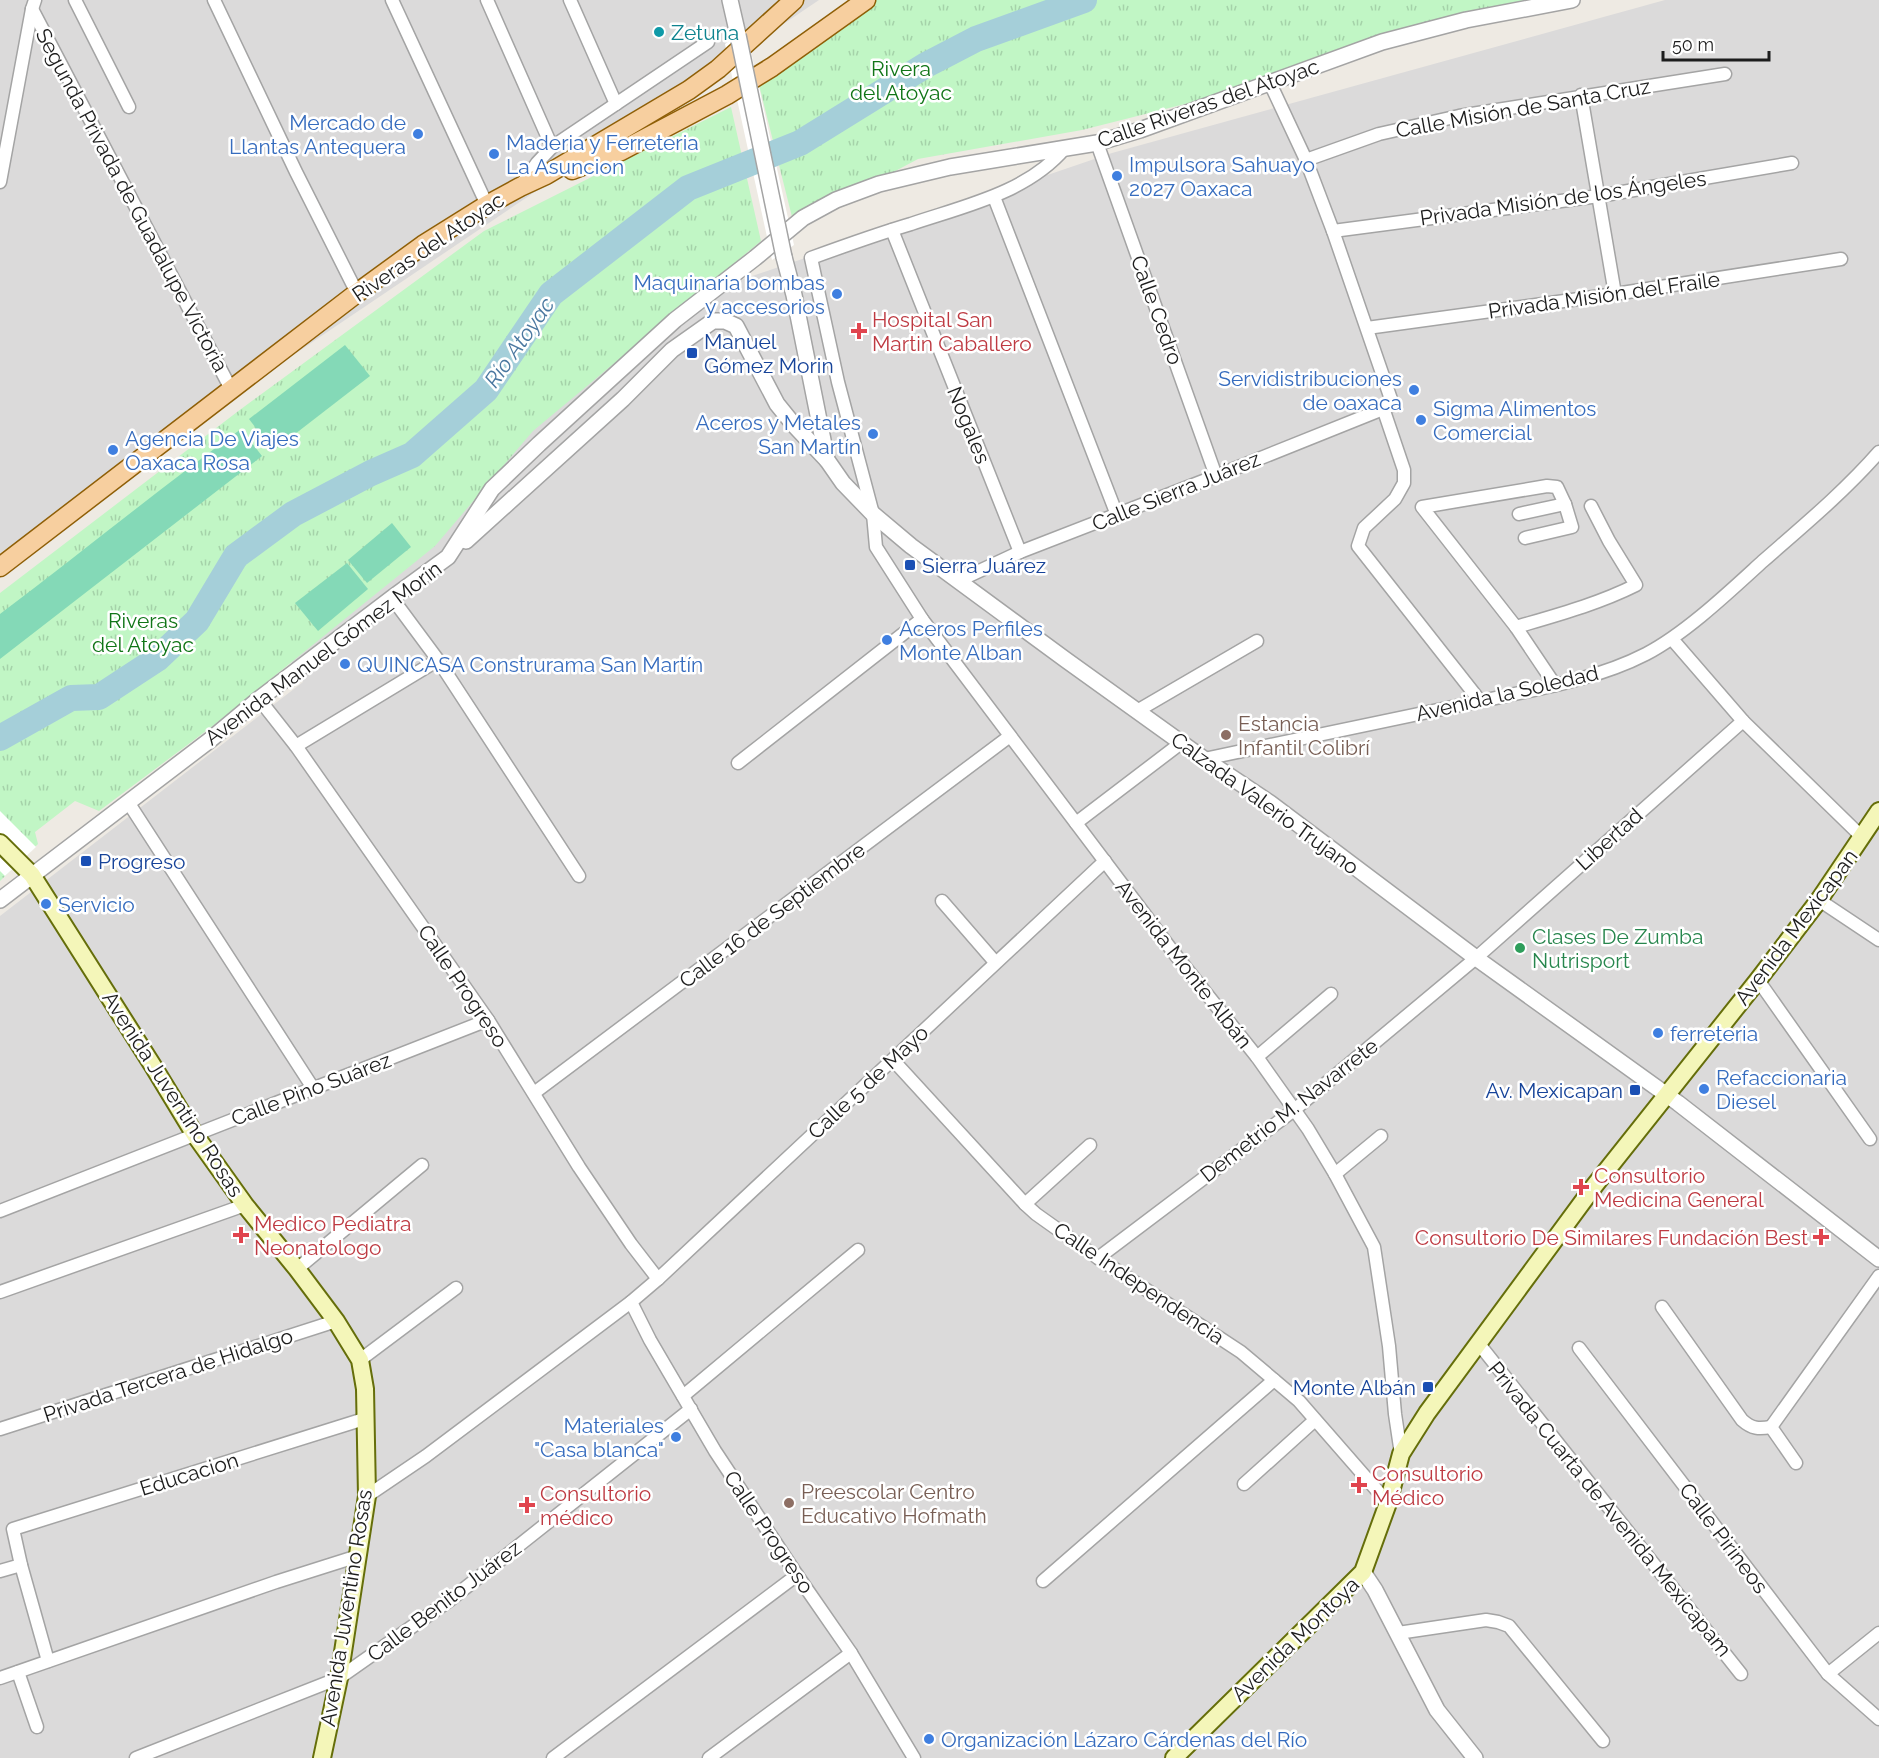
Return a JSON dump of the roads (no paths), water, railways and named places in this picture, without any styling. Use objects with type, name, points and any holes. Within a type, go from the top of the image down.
[{"type":"main road","points":[[546,175],[689,90],[718,69],[794,0]]},
{"type":"main road","points":[[546,175],[574,169],[621,151],[719,99],[772,67],[866,0]]},
{"type":"main road","name":"Riveras del Atoyac","points":[[0,567],[423,245],[487,205],[546,175]]},
{"type":"main road","name":"Avenida Mexicapan","points":[[1401,1454],[1427,1413],[1595,1185],[1819,900],[1879,811]]},
{"type":"main road","name":"Avenida Juventino Rosas","points":[[0,843],[32,875],[195,1135],[245,1204],[336,1321],[360,1360],[365,1389],[367,1496],[339,1678],[322,1758]]},
{"type":"main road","name":"Avenida Montoya","points":[[1174,1758],[1363,1572],[1388,1503],[1401,1454]]},
{"type":"street","points":[[75,0],[129,107]]},
{"type":"street","points":[[214,0],[357,293]]},
{"type":"street","points":[[392,0],[487,205]]},
{"type":"street","points":[[487,0],[552,147]]},
{"type":"street","points":[[570,0],[616,104]]},
{"type":"street","name":"Calzada Valerio Trujano","points":[[730,0],[827,460],[843,483],[873,514],[911,546],[1181,743],[1270,803],[1476,958],[1667,1096],[1879,1259]]},
{"type":"street","name":"Calle Riveras del Atoyac","points":[[781,236],[803,218],[879,184],[950,167],[1097,143],[1140,130],[1382,42],[1466,20],[1572,0]]},
{"type":"street","points":[[0,182],[33,4]]},
{"type":"street","name":"Segunda Privada de Guadalupe Victoria","points":[[33,4],[232,391]]},
{"type":"street","points":[[520,187],[552,147],[708,42]]},
{"type":"street","name":"Calle Misión de Santa Cruz","points":[[1306,160],[1379,134],[1460,116],[1725,74]]},
{"type":"street","points":[[1270,82],[1306,160],[1367,328],[1404,470],[1404,483],[1395,499],[1364,528],[1358,546],[1480,700]]},
{"type":"street","points":[[1581,96],[1615,294]]},
{"type":"street","name":"Calle Cedro","points":[[1097,143],[1216,477]]},
{"type":"street","points":[[892,230],[994,197],[1043,169],[1053,162],[1065,148]]},
{"type":"street","name":"Privada Misión de los Ángeles","points":[[1333,231],[1599,196],[1792,163]]},
{"type":"street","points":[[994,197],[1117,515]]},
{"type":"street","name":"Avenida Monte Albán","points":[[892,230],[811,258],[838,382],[873,514],[876,547],[922,619],[1174,952],[1257,1057],[1308,1129],[1335,1174],[1374,1247],[1389,1346],[1401,1454]]},
{"type":"street","name":"Nogales","points":[[892,230],[1020,552]]},
{"type":"street","name":"Avenida Manuel Gómez Morín","points":[[0,900],[210,740],[259,699],[448,557],[492,489],[675,320],[781,236]]},
{"type":"street","name":"Privada Misión del Fraile","points":[[1367,328],[1615,294],[1841,259]]},
{"type":"street","points":[[448,557],[623,399],[672,350],[713,321],[725,321],[736,326],[777,404],[794,426],[827,460]]},
{"type":"street","name":"Calle Sierra Juárez","points":[[960,580],[1020,552],[1216,477],[1388,406]]},
{"type":"street","name":"Avenida la Soledad","points":[[1204,759],[1480,700],[1534,691],[1606,670],[1645,655],[1672,639],[1736,585],[1855,479],[1879,452]]},
{"type":"street","points":[[1526,538],[1572,526],[1557,487],[1547,486],[1422,507],[1516,627],[1555,685]]},
{"type":"street","points":[[1518,514],[1565,504]]},
{"type":"street","points":[[1516,627],[1579,608],[1636,585],[1591,506]]},
{"type":"street","points":[[392,598],[438,660],[579,876]]},
{"type":"street","points":[[738,764],[922,619]]},
{"type":"street","points":[[1672,639],[1743,721],[1862,837]]},
{"type":"street","points":[[1137,711],[1257,640]]},
{"type":"street","points":[[296,746],[438,660]]},
{"type":"street","name":"Calle Progreso","points":[[259,699],[296,746],[488,1020],[579,1167],[658,1279]]},
{"type":"street","name":"Libertad","points":[[1476,958],[1743,721]]},
{"type":"street","name":"Calle 16 de Septiembre","points":[[534,1093],[1010,736]]},
{"type":"street","points":[[1076,823],[1181,743]]},
{"type":"street","points":[[128,802],[313,1088]]},
{"type":"street","name":"Calle 5 de Mayo","points":[[367,1496],[426,1456],[631,1302],[658,1279],[1105,861]]},
{"type":"street","points":[[1819,900],[1879,940]]},
{"type":"street","points":[[942,901],[995,962]]},
{"type":"street","name":"Demetrio M. Navarrete","points":[[1098,1258],[1294,1110],[1476,958]]},
{"type":"street","points":[[1758,980],[1870,1139]]},
{"type":"street","points":[[1257,1057],[1331,994]]},
{"type":"street","name":"Calle Pino Suárez","points":[[0,1211],[488,1020]]},
{"type":"street","name":"Calle Independencia","points":[[893,1060],[1036,1214],[1098,1258],[1241,1352],[1299,1401],[1388,1503]]},
{"type":"street","points":[[1335,1174],[1381,1136]]},
{"type":"street","points":[[1025,1204],[1090,1145]]},
{"type":"street","points":[[297,1269],[422,1165]]},
{"type":"street","points":[[0,1292],[245,1204]]},
{"type":"street","points":[[683,1396],[858,1250]]},
{"type":"street","points":[[1662,1306],[1742,1420],[1749,1427],[1760,1429],[1771,1426],[1879,1276]]},
{"type":"street","points":[[360,1360],[456,1288]]},
{"type":"street","name":"Calle Progreso","points":[[631,1302],[650,1340],[715,1451],[851,1653],[914,1758]]},
{"type":"street","name":"Privada Tercera de Hidalgo","points":[[0,1429],[336,1321]]},
{"type":"street","name":"Privada Cuarta de Avenida Mexicapam","points":[[1479,1344],[1741,1674]]},
{"type":"street","name":"Calle Pirineos","points":[[1579,1348],[1828,1674],[1879,1719]]},
{"type":"street","points":[[1043,1581],[1274,1380]]},
{"type":"street","name":"Calle Benito Juárez","points":[[136,1758],[339,1678],[450,1600],[691,1409]]},
{"type":"street","name":"Educacion","points":[[21,1565],[13,1529],[364,1419]]},
{"type":"street","points":[[1244,1484],[1315,1420]]},
{"type":"street","points":[[1771,1426],[1796,1463]]},
{"type":"street","points":[[0,1678],[276,1582],[358,1556]]},
{"type":"street","points":[[0,1571],[21,1565],[48,1661]]},
{"type":"street","points":[[1363,1572],[1398,1633],[1437,1710],[1475,1758]]},
{"type":"street","points":[[553,1758],[797,1575]]},
{"type":"street","points":[[1398,1633],[1486,1620],[1509,1626],[1603,1742]]},
{"type":"street","points":[[1828,1674],[1879,1633]]},
{"type":"street","points":[[709,1758],[851,1653]]},
{"type":"street","points":[[18,1672],[38,1727]]},
{"type":"waterway","name":"Río Atoyac","points":[[0,738],[71,698],[99,697],[157,659],[197,621],[236,556],[293,514],[371,473],[412,455],[486,390],[551,294],[688,188],[800,143],[926,65],[976,39],[1084,0]]},
{"type":"place","name":"Zetuna","points":[[659,32]]},
{"type":"place","name":"Mercado de Llantas Antequera","points":[[418,134]]},
{"type":"place","name":"Maderia y Ferreteria La Asuncion","points":[[494,154]]},
{"type":"place","name":"Impulsora Sahuayo 2027 Oaxaca","points":[[1117,176]]},
{"type":"place","name":"Maquinaria bombas y accesorios","points":[[837,294]]},
{"type":"place","name":"Hospital San Martin Caballero","points":[[859,331]]},
{"type":"place","name":"Manuel Gómez Morin","points":[[692,353]]},
{"type":"place","name":"Servidistribuciones de oaxaca","points":[[1414,390]]},
{"type":"place","name":"Sigma Alimentos Comercial","points":[[1421,420]]},
{"type":"place","name":"Aceros y Metales San Martín","points":[[873,434]]},
{"type":"place","name":"Agencia De Viajes Oaxaca Rosa","points":[[113,450]]},
{"type":"place","name":"Sierra Juárez","points":[[910,565]]},
{"type":"place","name":"Aceros Perfiles Monte Alban","points":[[887,640]]},
{"type":"place","name":"QUINCASA Construrama San Martín","points":[[345,664]]},
{"type":"place","name":"Estancia Infantil Colibrí","points":[[1226,735]]},
{"type":"place","name":"Progreso","points":[[86,861]]},
{"type":"place","name":"Servicio","points":[[46,904]]},
{"type":"place","name":"Clases De Zumba Nutrisport","points":[[1520,948]]},
{"type":"place","name":"ferreteria","points":[[1658,1033]]},
{"type":"place","name":"Refaccionaria Diesel","points":[[1704,1089]]},
{"type":"place","name":"Av. Mexicapan","points":[[1635,1090]]},
{"type":"place","name":"Consultorio Medicina General","points":[[1581,1187]]},
{"type":"place","name":"Medico Pediatra Neonatologo","points":[[241,1235]]},
{"type":"place","name":"Consultorio De Similares Fundación Best","points":[[1821,1237]]},
{"type":"place","name":"Monte Albán","points":[[1428,1387]]},
{"type":"place","name":"Materiales \"Casa blanca\"","points":[[676,1437]]},
{"type":"place","name":"Consultorio Médico","points":[[1359,1485]]},
{"type":"place","name":"Preescolar Centro Educativo Hofmath","points":[[789,1503]]},
{"type":"place","name":"Consultorio médico","points":[[527,1505]]},
{"type":"place","name":"Organización Lázaro Cárdenas del Río","points":[[929,1739]]},
{"type":"park label","name":"Rivera del Atoyac","points":[[901,80]]}]
